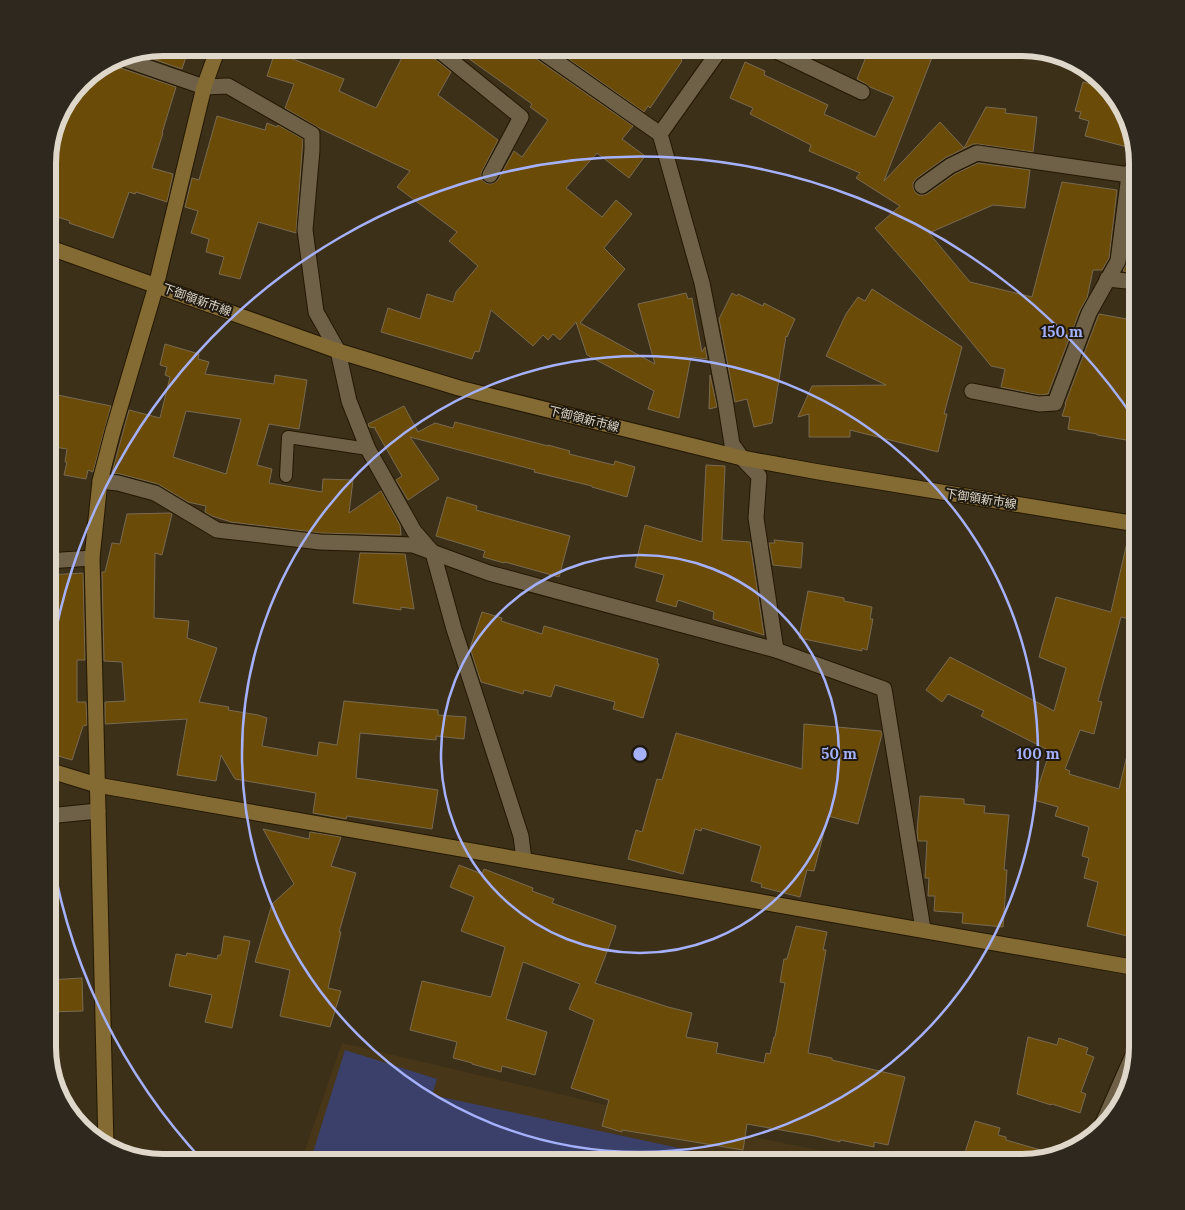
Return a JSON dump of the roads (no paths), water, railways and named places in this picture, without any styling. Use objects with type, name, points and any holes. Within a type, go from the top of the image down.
[{"type":"street","points":[[106,1137],[92,558],[100,481],[156,286],[204,87],[215,56]]},
{"type":"street","points":[[446,56],[521,117],[490,176]]},
{"type":"street","points":[[548,56],[660,134],[702,283],[732,444],[758,476],[756,518],[776,650]]},
{"type":"street","points":[[660,134],[715,56]]},
{"type":"street","points":[[787,56],[862,92]]},
{"type":"street","points":[[131,61],[204,87],[228,86],[312,134],[305,230],[316,312],[338,351],[349,401],[368,449],[414,531],[433,553],[454,630],[521,836],[524,860]]},
{"type":"street","points":[[922,186],[950,166],[977,152],[1129,175],[1118,262],[1089,313],[1056,403],[1039,404],[972,391]]},
{"type":"street","name":"下御領新市線","points":[[56,250],[338,351],[459,388],[742,458],[828,474],[1129,523]]},
{"type":"street","points":[[1107,279],[1129,281]]},
{"type":"street","points":[[100,481],[118,483],[155,493],[218,530],[320,542],[413,545],[489,573],[776,650],[884,689],[923,930]]},
{"type":"street","points":[[56,560],[92,558]]},
{"type":"street","points":[[56,772],[97,785],[1129,966]]},
{"type":"street","points":[[56,815],[98,811]]},
{"type":"street","points":[[1111,1107],[1124,1076]]},
{"type":"lane","points":[[286,476],[288,437],[368,449]]}]
